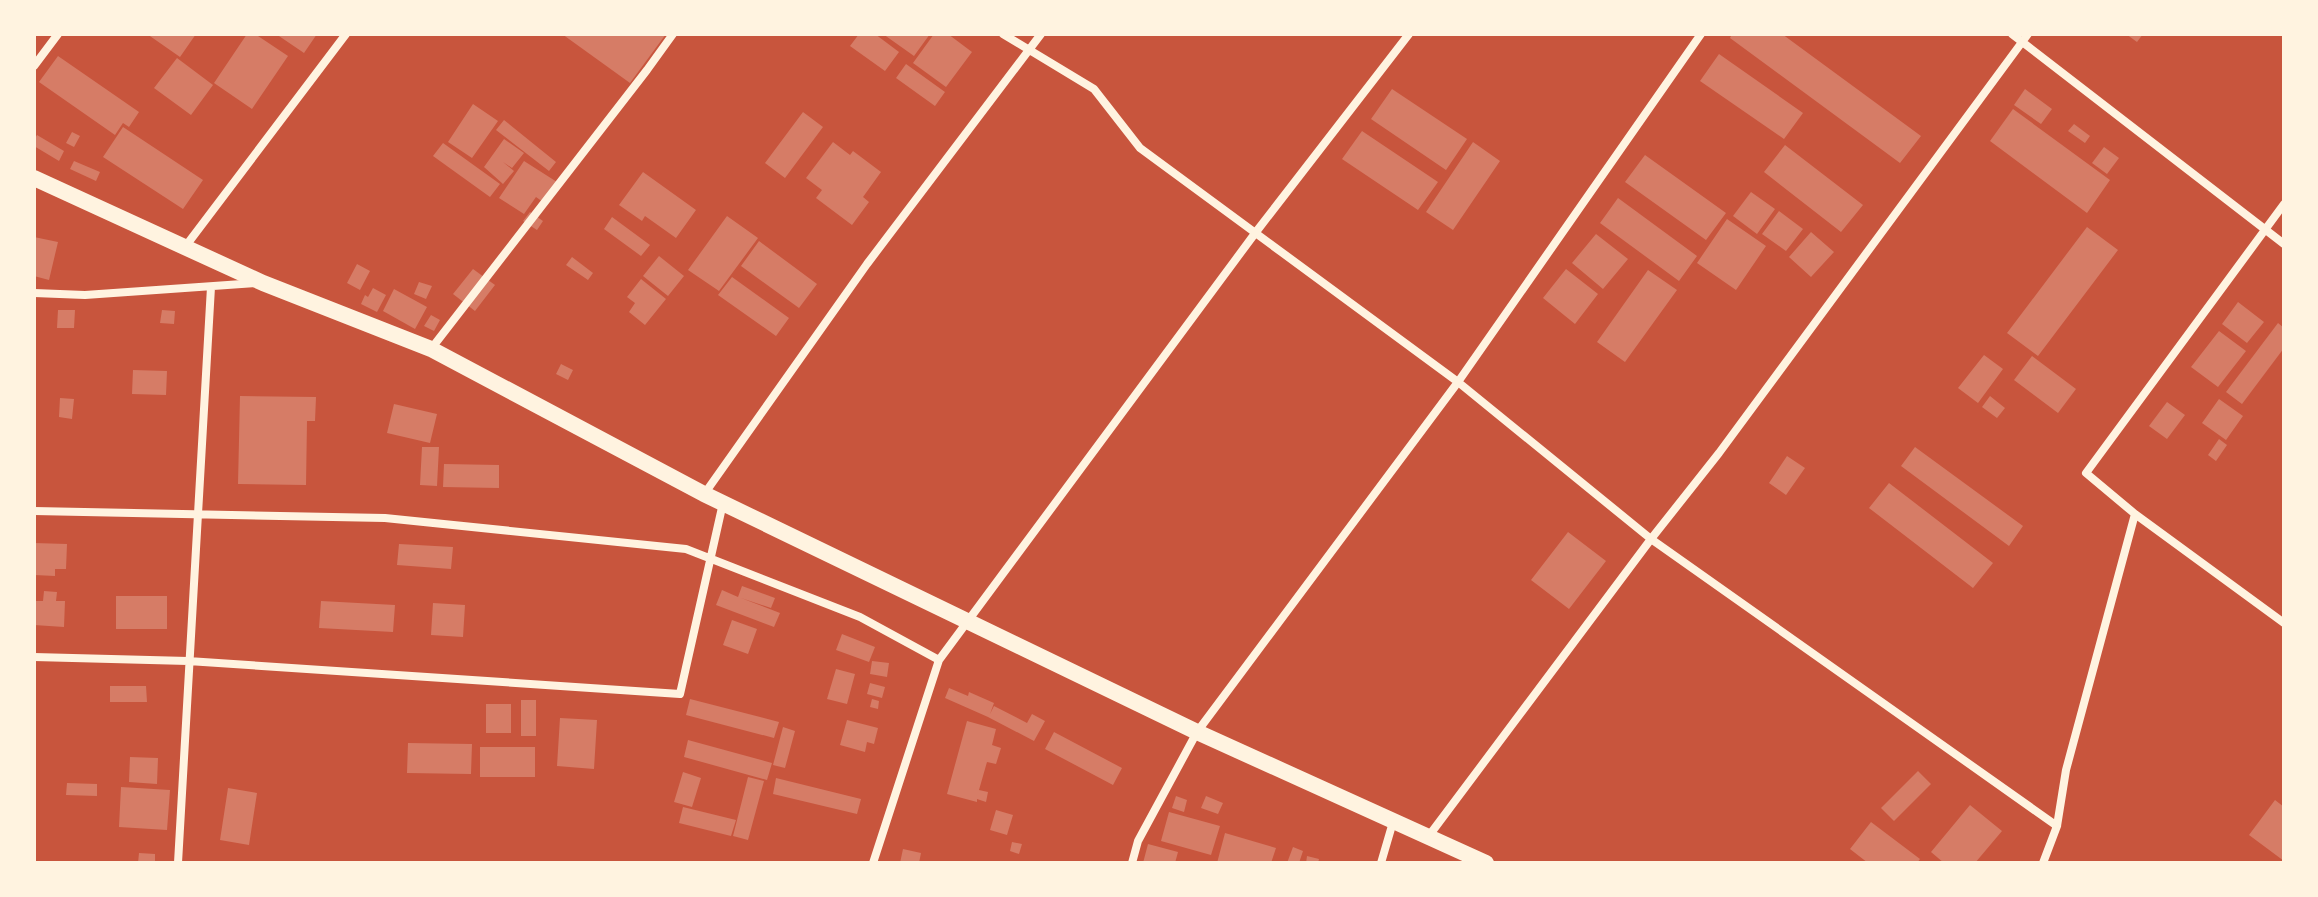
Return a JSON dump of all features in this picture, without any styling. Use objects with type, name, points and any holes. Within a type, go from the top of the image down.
[{"type":"main road","points":[[34,178],[263,283],[431,349],[704,494],[1197,732],[1486,863]]},
{"type":"street","points":[[34,66],[58,34]]},
{"type":"street","points":[[185,247],[346,34]]},
{"type":"street","points":[[431,349],[673,34]]},
{"type":"street","points":[[1003,34],[1094,89],[1140,148],[1458,382],[1651,539],[2057,826]]},
{"type":"street","points":[[704,494],[867,264],[1041,34]]},
{"type":"street","points":[[873,863],[939,660],[1256,232],[1409,34]]},
{"type":"street","points":[[1132,863],[1138,841],[1197,732],[1458,382],[1701,34]]},
{"type":"street","points":[[2012,34],[2025,37],[2284,244]]},
{"type":"street","points":[[1428,837],[1729,440],[2025,37]]},
{"type":"street","points":[[2284,204],[2086,473],[2135,514],[2284,623]]},
{"type":"street","points":[[34,293],[85,295],[263,283]]},
{"type":"street","points":[[178,863],[211,287]]},
{"type":"street","points":[[34,657],[188,661],[680,694],[723,503]]},
{"type":"street","points":[[34,511],[385,518],[686,549],[860,617],[939,660]]},
{"type":"street","points":[[2043,863],[2057,826],[2066,770],[2135,514]]},
{"type":"street","points":[[1381,863],[1393,822]]},
{"type":"building","points":[[147,34],[196,34],[180,57]]},
{"type":"building","points":[[247,34],[255,34],[288,56],[252,109],[214,83]]},
{"type":"building","points":[[276,34],[317,34],[304,53]]},
{"type":"building","points":[[562,34],[666,34],[630,83]]},
{"type":"building","points":[[859,34],[875,34],[899,52],[885,71],[850,46]]},
{"type":"building","points":[[883,34],[930,34],[914,56]]},
{"type":"building","points":[[934,34],[948,34],[972,52],[946,87],[913,63]]},
{"type":"building","points":[[1732,34],[1782,34],[1921,136],[1900,163],[1730,38]]},
{"type":"building","points":[[2126,34],[2143,34],[2137,42]]},
{"type":"building","points":[[1719,54],[1803,113],[1784,139],[1700,81]]},
{"type":"building","points":[[58,56],[139,112],[129,127],[123,123],[115,135],[39,82]]},
{"type":"building","points":[[177,58],[213,85],[191,115],[154,88]]},
{"type":"building","points":[[906,64],[945,92],[935,106],[896,78]]},
{"type":"building","points":[[1392,89],[1467,139],[1446,170],[1371,119]]},
{"type":"building","points":[[2025,89],[2052,109],[2041,124],[2014,105]]},
{"type":"building","points":[[473,104],[498,121],[472,158],[448,142]]},
{"type":"building","points":[[2013,109],[2110,180],[2087,213],[1990,141]]},
{"type":"building","points":[[803,112],[823,127],[785,178],[765,163]]},
{"type":"building","points":[[504,120],[556,162],[549,171],[496,130]]},
{"type":"building","points":[[2074,124],[2090,136],[2085,143],[2068,131]]},
{"type":"building","points":[[123,127],[203,180],[183,209],[103,157]]},
{"type":"building","points":[[1362,131],[1438,182],[1418,210],[1342,159]]},
{"type":"building","points":[[72,132],[80,136],[74,147],[66,143]]},
{"type":"building","points":[[37,135],[64,151],[59,161],[34,146]]},
{"type":"building","points":[[504,139],[524,153],[512,168],[503,162],[514,171],[503,184],[484,167]]},
{"type":"building","points":[[833,142],[850,155],[853,151],[881,172],[863,197],[869,202],[852,225],[816,198],[822,190],[806,178]]},
{"type":"building","points":[[1473,142],[1500,161],[1453,230],[1426,212]]},
{"type":"building","points":[[443,143],[500,184],[490,197],[433,156]]},
{"type":"building","points":[[1785,145],[1863,205],[1841,232],[1764,172]]},
{"type":"building","points":[[2104,147],[2119,158],[2107,174],[2092,163]]},
{"type":"building","points":[[1645,155],[1726,213],[1706,240],[1625,182]]},
{"type":"building","points":[[74,161],[100,172],[96,181],[70,169]]},
{"type":"building","points":[[524,161],[557,182],[543,202],[536,197],[524,214],[499,198]]},
{"type":"building","points":[[643,172],[696,210],[676,238],[645,216],[642,221],[619,205]]},
{"type":"building","points":[[1751,192],[1775,209],[1757,234],[1733,216]]},
{"type":"building","points":[[1618,198],[1697,256],[1679,281],[1600,223]]},
{"type":"building","points":[[1779,211],[1803,229],[1786,251],[1762,234]]},
{"type":"building","points":[[530,212],[543,221],[537,230],[523,221]]},
{"type":"building","points":[[727,216],[758,238],[719,291],[688,270]]},
{"type":"building","points":[[612,217],[650,245],[641,256],[604,229]]},
{"type":"building","points":[[1727,219],[1766,246],[1736,290],[1697,263]]},
{"type":"building","points":[[2087,227],[2118,250],[2038,356],[2007,333]]},
{"type":"building","points":[[1811,232],[1834,252],[1811,277],[1789,257]]},
{"type":"building","points":[[1596,234],[1628,259],[1603,289],[1572,263]]},
{"type":"building","points":[[34,237],[58,242],[49,280],[34,276]]},
{"type":"building","points":[[759,241],[817,284],[799,308],[741,266]]},
{"type":"building","points":[[659,256],[684,276],[668,296],[643,276]]},
{"type":"building","points":[[572,257],[593,273],[588,280],[566,265]]},
{"type":"building","points":[[357,264],[370,271],[360,290],[347,283]]},
{"type":"building","points":[[473,269],[495,285],[475,311],[453,294]]},
{"type":"building","points":[[1566,269],[1598,294],[1575,324],[1543,298]]},
{"type":"building","points":[[1648,270],[1677,290],[1625,362],[1597,342]]},
{"type":"building","points":[[732,277],[789,318],[776,336],[718,295]]},
{"type":"building","points":[[641,279],[666,299],[645,325],[629,312],[635,303],[627,297]]},
{"type":"building","points":[[419,282],[432,286],[426,299],[414,294]]},
{"type":"building","points":[[373,288],[386,295],[377,312],[361,304]]},
{"type":"building","points":[[394,289],[427,307],[415,329],[383,311]]},
{"type":"building","points":[[2238,302],[2264,322],[2247,343],[2222,324]]},
{"type":"building","points":[[58,310],[75,310],[74,328],[57,328]]},
{"type":"building","points":[[162,310],[175,311],[174,324],[160,323]]},
{"type":"building","points":[[431,315],[440,320],[434,331],[424,326]]},
{"type":"building","points":[[2278,323],[2284,328],[2284,348],[2242,404],[2226,392]]},
{"type":"building","points":[[2219,331],[2246,351],[2218,387],[2191,367]]},
{"type":"building","points":[[1984,355],[2003,369],[1978,403],[1958,388]]},
{"type":"building","points":[[2032,356],[2076,389],[2058,413],[2014,380]]},
{"type":"building","points":[[561,364],[573,370],[568,380],[556,374]]},
{"type":"building","points":[[133,370],[167,371],[166,395],[132,394]]},
{"type":"building","points":[[240,396],[316,397],[315,421],[307,421],[306,485],[238,484]]},
{"type":"building","points":[[1990,396],[2005,408],[1997,418],[1982,407]]},
{"type":"building","points":[[60,398],[74,399],[72,419],[59,417]]},
{"type":"building","points":[[2219,399],[2243,416],[2226,440],[2202,423]]},
{"type":"building","points":[[2167,402],[2185,415],[2167,439],[2149,426]]},
{"type":"building","points":[[394,404],[437,414],[430,443],[387,433]]},
{"type":"building","points":[[2219,439],[2227,445],[2216,461],[2208,455]]},
{"type":"building","points":[[422,447],[439,447],[437,486],[420,485]]},
{"type":"building","points":[[1915,447],[2023,526],[2009,546],[1901,466]]},
{"type":"building","points":[[1787,456],[1805,468],[1786,495],[1769,483]]},
{"type":"building","points":[[444,464],[499,465],[499,488],[443,487]]},
{"type":"building","points":[[1889,483],[1993,563],[1973,588],[1869,508]]},
{"type":"building","points":[[1568,532],[1606,561],[1569,609],[1531,580]]},
{"type":"building","points":[[34,543],[67,544],[66,569],[55,569],[55,576],[34,575]]},
{"type":"building","points":[[399,544],[453,547],[451,569],[397,565]]},
{"type":"building","points":[[742,586],[775,598],[771,608],[741,598],[780,613],[774,627],[716,605],[722,590],[738,597]]},
{"type":"building","points":[[44,591],[57,592],[56,601],[65,601],[64,627],[34,625],[34,601],[43,601]]},
{"type":"building","points":[[116,596],[167,596],[167,629],[116,629]]},
{"type":"building","points":[[321,601],[395,605],[393,632],[319,628]]},
{"type":"building","points":[[433,603],[465,605],[463,637],[431,635]]},
{"type":"building","points":[[732,620],[757,629],[748,654],[723,645]]},
{"type":"building","points":[[842,634],[875,647],[869,662],[836,650]]},
{"type":"building","points":[[872,661],[889,663],[887,677],[870,674]]},
{"type":"building","points":[[836,669],[855,674],[847,704],[827,699]]},
{"type":"building","points":[[870,683],[885,687],[882,698],[867,694]]},
{"type":"building","points":[[110,686],[146,686],[147,702],[110,702]]},
{"type":"building","points":[[949,688],[968,696],[969,692],[994,703],[990,714],[994,706],[1027,723],[1032,714],[1045,721],[1034,741],[945,698]]},
{"type":"building","points":[[690,699],[779,722],[774,738],[686,715]]},
{"type":"building","points":[[872,699],[879,701],[878,709],[870,707]]},
{"type":"building","points":[[521,700],[536,700],[536,736],[521,736]]},
{"type":"building","points":[[486,704],[511,704],[511,733],[486,733]]},
{"type":"building","points":[[560,718],[597,720],[594,769],[557,766]]},
{"type":"building","points":[[847,720],[878,728],[874,744],[867,742],[865,752],[840,745]]},
{"type":"building","points":[[967,721],[996,729],[992,745],[1001,748],[996,764],[987,762],[979,790],[988,792],[986,802],[947,794]]},
{"type":"building","points":[[783,727],[795,731],[785,768],[773,765]]},
{"type":"building","points":[[1054,732],[1122,768],[1113,785],[1045,749]]},
{"type":"building","points":[[688,740],[772,763],[767,780],[684,757]]},
{"type":"building","points":[[408,743],[472,744],[471,774],[407,773]]},
{"type":"building","points":[[480,747],[535,747],[535,777],[480,777]]},
{"type":"building","points":[[130,757],[158,758],[157,784],[129,782]]},
{"type":"building","points":[[1918,771],[1931,784],[1894,821],[1881,808]]},
{"type":"building","points":[[683,772],[701,778],[692,807],[674,802]]},
{"type":"building","points":[[748,777],[764,781],[748,840],[733,836]]},
{"type":"building","points":[[776,778],[861,799],[857,814],[773,794]]},
{"type":"building","points":[[67,783],[97,784],[97,796],[66,795]]},
{"type":"building","points":[[121,787],[170,790],[167,830],[119,827]]},
{"type":"building","points":[[228,788],[257,793],[249,845],[220,840]]},
{"type":"building","points":[[1176,796],[1187,800],[1184,812],[1172,808]]},
{"type":"building","points":[[1206,796],[1223,803],[1218,814],[1201,808]]},
{"type":"building","points":[[2275,800],[2284,807],[2284,861],[2249,835]]},
{"type":"building","points":[[1970,805],[2002,831],[1975,863],[1944,863],[1931,852]]},
{"type":"building","points":[[683,807],[736,820],[731,836],[679,823]]},
{"type":"building","points":[[996,810],[1013,815],[1007,835],[990,830]]},
{"type":"building","points":[[1169,812],[1220,826],[1211,855],[1161,841]]},
{"type":"building","points":[[1871,822],[1920,859],[1917,863],[1868,863],[1850,849]]},
{"type":"building","points":[[1225,833],[1276,848],[1271,863],[1217,863]]},
{"type":"building","points":[[1012,842],[1022,844],[1019,854],[1010,851]]},
{"type":"building","points":[[1148,844],[1178,852],[1175,863],[1143,863]]},
{"type":"building","points":[[1293,847],[1303,851],[1299,863],[1287,863]]},
{"type":"building","points":[[903,849],[921,853],[919,863],[900,863]]},
{"type":"building","points":[[139,853],[155,854],[155,863],[138,863]]},
{"type":"building","points":[[1307,856],[1319,859],[1318,863],[1306,863]]}]
